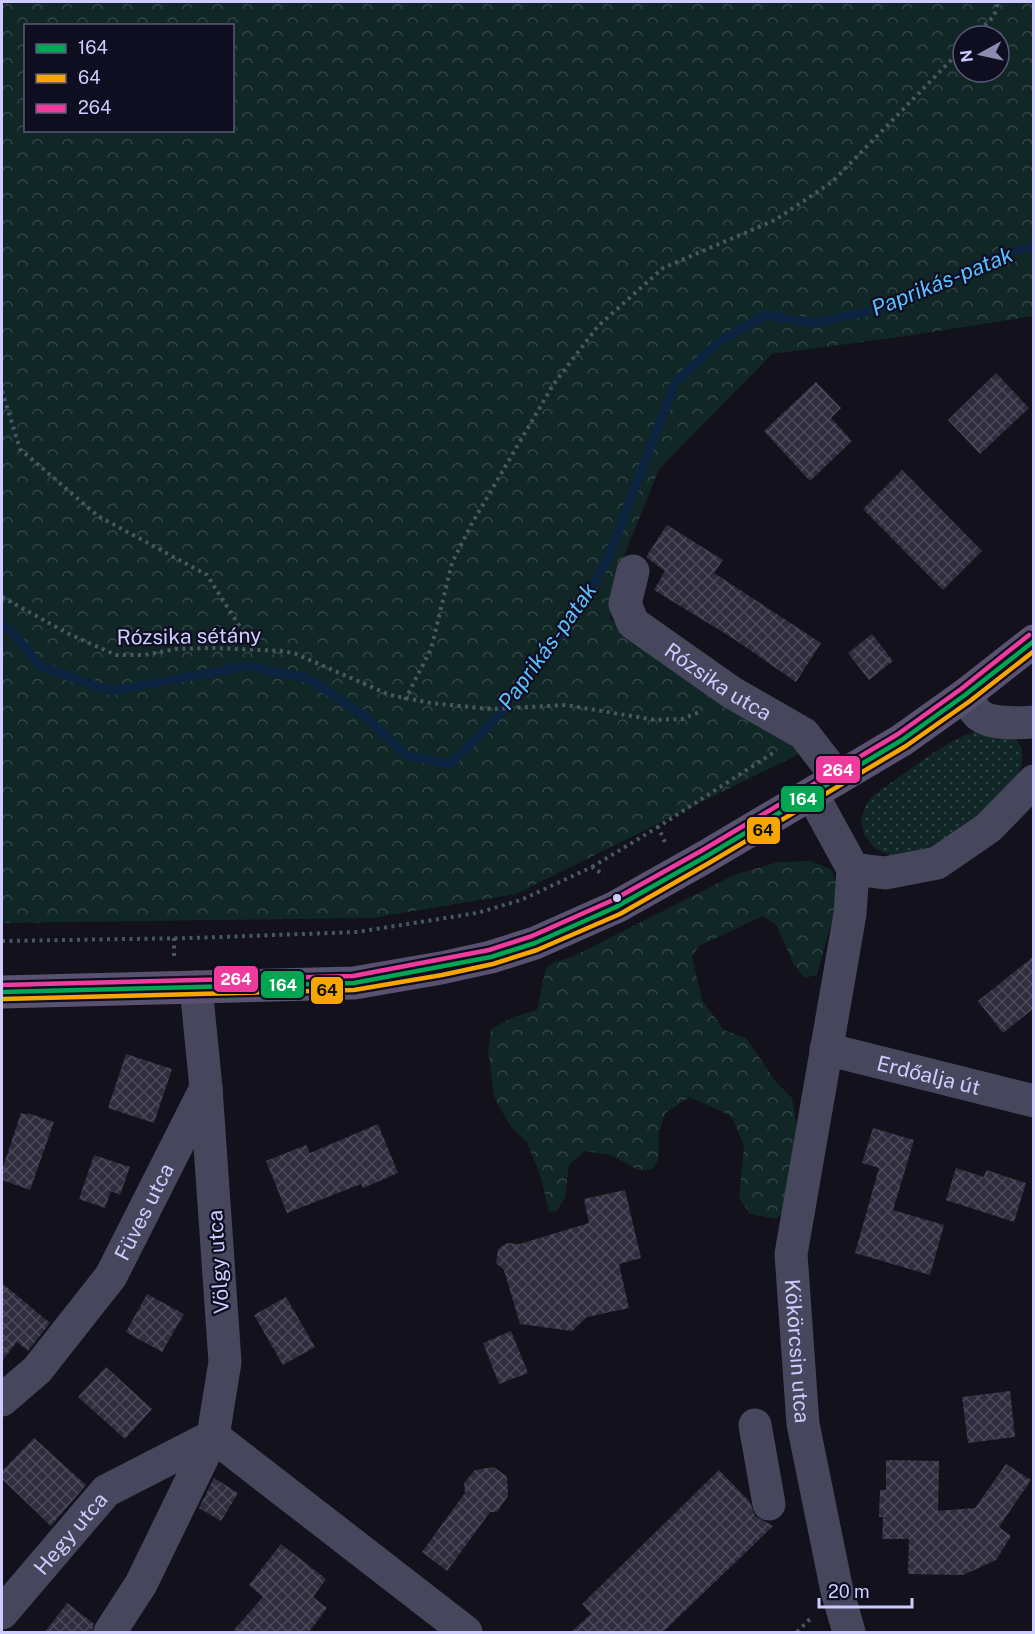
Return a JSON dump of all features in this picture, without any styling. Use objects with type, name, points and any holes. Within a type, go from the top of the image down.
[{"type":"main road","points":[[2,992],[354,983],[423,972],[491,957],[535,943],[616,907],[902,740],[965,695],[1034,641]]},
{"type":"street","name":"Rózsika utca","points":[[633,571],[625,604],[633,622],[731,692],[804,734],[825,786]]},
{"type":"street","points":[[965,695],[979,715],[983,717],[1008,722],[1034,722]]},
{"type":"street","points":[[825,786],[853,869],[885,873],[937,863],[988,828],[1034,781]]},
{"type":"street","name":"Kökörcsin utca","points":[[849,1632],[837,1591],[803,1424],[791,1254],[850,914],[853,869]]},
{"type":"street","points":[[195,987],[206,1088]]},
{"type":"street","name":"Erdőalja út","points":[[826,1049],[1034,1101]]},
{"type":"street","name":"Füves utca","points":[[2,1400],[37,1370],[111,1276],[206,1088]]},
{"type":"street","name":"Völgy utca","points":[[110,1632],[141,1584],[213,1436],[225,1362],[206,1088]]},
{"type":"street","points":[[755,1425],[769,1504]]},
{"type":"street","points":[[213,1436],[466,1632]]},
{"type":"street","name":"Hegy utca","points":[[2,1613],[106,1491],[213,1436]]},
{"type":"path","points":[[986,24],[994,16],[998,2]]},
{"type":"path","points":[[405,700],[431,649],[452,563],[471,525],[553,385],[598,326],[663,268],[775,220],[832,182],[951,60]]},
{"type":"path","points":[[2,391],[20,449],[98,516],[207,575],[254,650]]},
{"type":"path","name":"Rózsika sétány","points":[[2,597],[69,634],[116,655],[145,655],[176,649],[290,652],[368,687],[405,700],[492,709],[566,705],[662,721],[692,716],[731,692]]},
{"type":"path","points":[[2,941],[193,938],[357,932],[477,913],[521,900],[592,867],[746,770]]},
{"type":"path","points":[[658,827],[665,842]]},
{"type":"path","points":[[592,867],[604,874]]},
{"type":"green space","points":[[2,2],[1033,2],[1033,316],[772,354],[659,469],[622,561],[610,619],[801,753],[516,894],[372,918],[2,923]]},
{"type":"green space","points":[[983,729],[1014,738],[1022,748],[1022,765],[1016,780],[986,811],[937,846],[889,855],[874,848],[864,834],[861,819],[866,804],[875,794],[941,748]]},
{"type":"green space","points":[[812,861],[832,870],[839,894],[817,975],[804,978],[793,963],[777,926],[763,916],[699,946],[692,956],[702,1000],[724,1030],[746,1038],[777,1083],[792,1098],[798,1135],[785,1211],[776,1219],[750,1214],[739,1198],[744,1145],[731,1116],[690,1097],[665,1113],[659,1132],[658,1161],[652,1169],[638,1170],[611,1155],[585,1151],[569,1165],[565,1198],[556,1211],[549,1212],[541,1178],[527,1142],[511,1127],[494,1097],[488,1050],[491,1029],[513,1017],[537,1010],[546,968],[553,963],[574,956],[734,875],[778,862]]},
{"type":"building","points":[[996,373],[1029,408],[980,454],[948,420]]},
{"type":"building","points":[[816,382],[841,408],[831,418],[852,441],[810,481],[764,431]]},
{"type":"building","points":[[902,470],[982,551],[943,590],[863,509]]},
{"type":"building","points":[[667,525],[723,560],[714,573],[821,643],[796,682],[734,639],[654,590],[665,571],[646,557]]},
{"type":"building","points":[[872,634],[893,661],[869,680],[848,653]]},
{"type":"building","points":[[1034,956],[1034,1008],[1003,1033],[978,1001]]},
{"type":"building","points":[[126,1054],[172,1069],[154,1123],[108,1108]]},
{"type":"building","points":[[21,1113],[27,1115],[28,1113],[54,1122],[30,1190],[2,1180],[2,1170]]},
{"type":"building","points":[[378,1124],[398,1173],[363,1188],[361,1184],[287,1213],[266,1161],[306,1145],[310,1153]]},
{"type":"building","points":[[873,1128],[914,1140],[893,1210],[944,1225],[930,1275],[855,1253],[879,1168],[862,1163]]},
{"type":"building","points":[[94,1155],[130,1167],[120,1195],[111,1191],[105,1208],[79,1199]]},
{"type":"building","points":[[956,1168],[984,1177],[986,1170],[1026,1183],[1014,1222],[946,1200]]},
{"type":"building","points":[[625,1190],[641,1258],[619,1264],[629,1308],[587,1317],[572,1331],[520,1324],[504,1270],[496,1263],[498,1249],[507,1243],[520,1244],[589,1223],[584,1199]]},
{"type":"building","points":[[2,1283],[50,1323],[28,1351],[17,1342],[2,1361]]},
{"type":"building","points":[[147,1294],[184,1314],[162,1352],[126,1332]]},
{"type":"building","points":[[286,1297],[315,1347],[283,1365],[254,1315]]},
{"type":"building","points":[[511,1331],[528,1373],[499,1384],[483,1343]]},
{"type":"building","points":[[106,1367],[152,1409],[125,1439],[78,1397]]},
{"type":"building","points":[[1010,1391],[1015,1437],[968,1443],[962,1397]]},
{"type":"building","points":[[34,1438],[86,1485],[51,1526],[2,1479],[2,1471]]},
{"type":"building","points":[[886,1460],[939,1461],[938,1511],[975,1508],[1006,1464],[1031,1480],[999,1527],[1011,1536],[996,1560],[963,1575],[908,1574],[909,1539],[882,1539],[883,1517],[879,1517],[880,1490],[886,1490]]},
{"type":"building","points":[[494,1467],[507,1477],[508,1496],[497,1512],[490,1512],[447,1571],[422,1552],[465,1493],[464,1483],[475,1470]]},
{"type":"building","points":[[719,1470],[750,1502],[755,1516],[773,1526],[663,1632],[571,1632],[591,1614],[582,1604]]},
{"type":"building","points":[[214,1478],[238,1493],[221,1521],[199,1508]]},
{"type":"building","points":[[281,1544],[326,1579],[313,1597],[327,1608],[309,1632],[232,1632],[263,1597],[249,1585]]},
{"type":"building","points":[[67,1603],[94,1624],[92,1632],[45,1632]]},
{"type":"waterway","name":"Paprikás-patak","points":[[2,627],[10,629],[40,666],[111,691],[247,666],[309,679],[365,716],[407,756],[450,764],[489,726],[579,611],[608,558],[675,383],[717,343],[765,315],[814,323],[883,308],[940,286],[989,258],[1034,246]]},
{"type":"transit line","name":"264","points":[[2,985],[353,976],[489,950],[532,936],[613,900],[701,851],[898,734],[961,689],[1029,635]]},
{"type":"transit line","name":"164","points":[[2,992],[354,983],[491,957],[535,943],[616,907],[902,740],[965,695],[1034,641]]},
{"type":"transit line","name":"64","points":[[2,999],[354,990],[493,964],[537,950],[620,914],[906,746],[970,701],[1034,651]]}]
